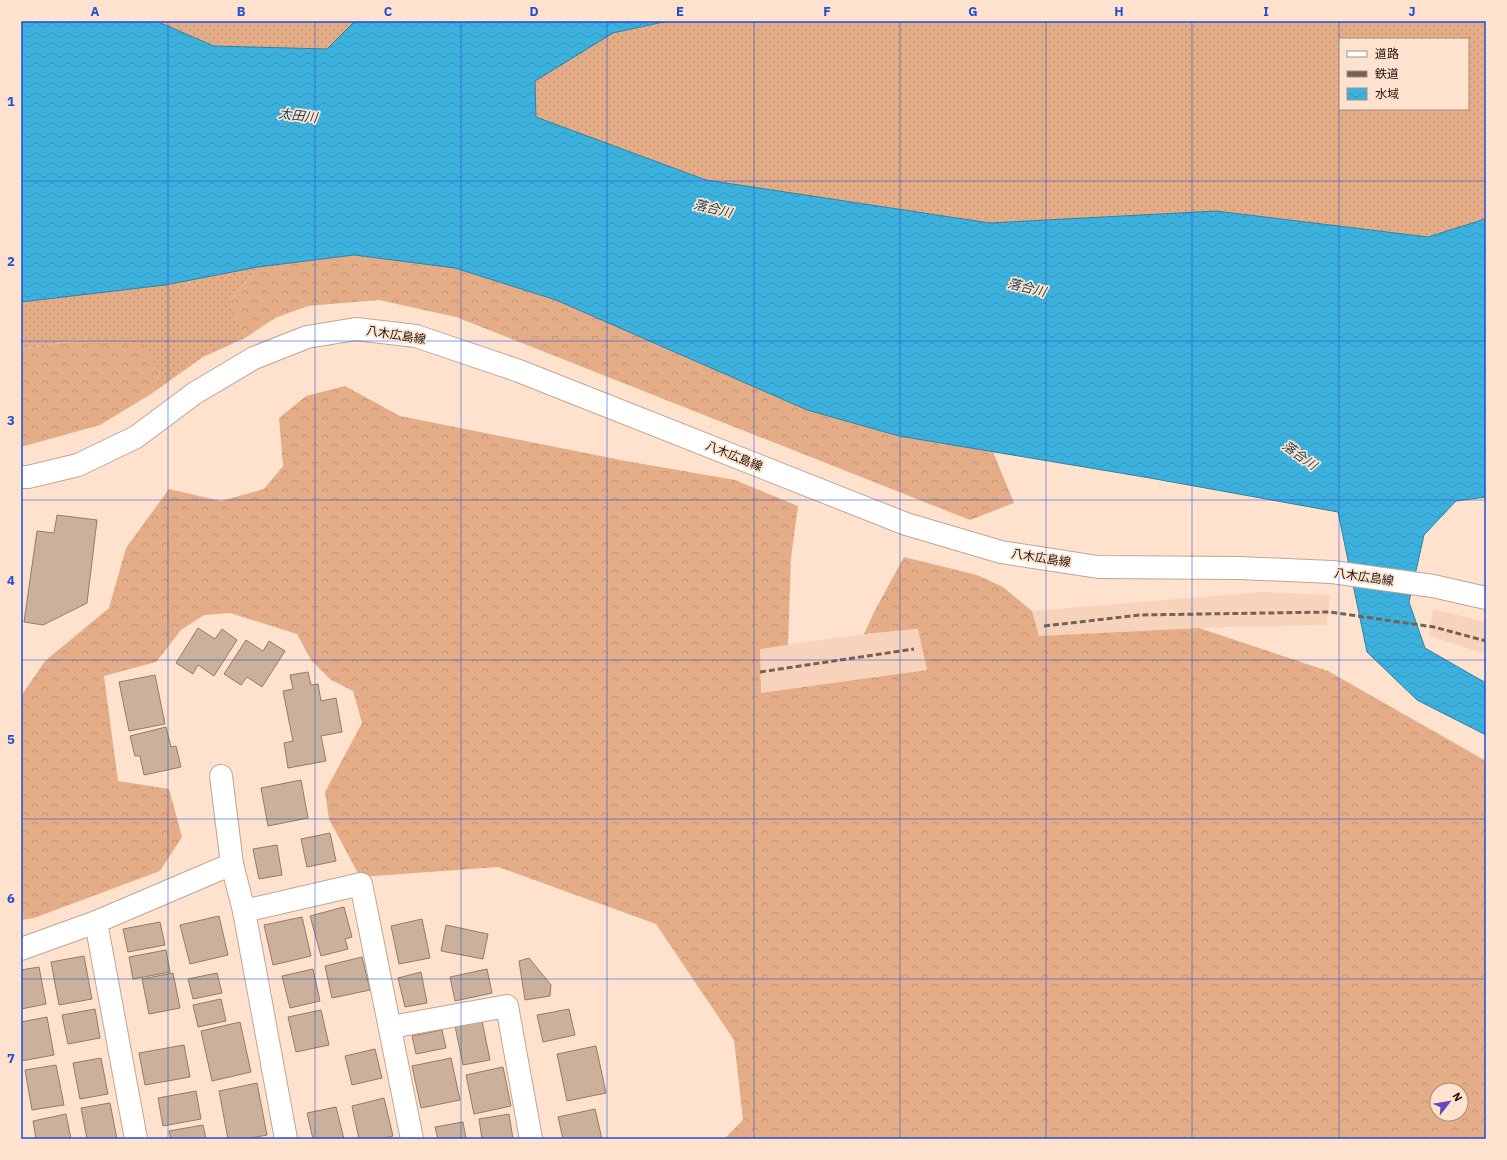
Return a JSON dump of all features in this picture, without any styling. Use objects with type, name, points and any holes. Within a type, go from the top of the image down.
[{"type":"main road","name":"八木広島線","points":[[21,478],[78,465],[136,437],[195,393],[254,358],[307,338],[356,329],[416,336],[519,371],[906,524],[1002,552],[1098,567],[1239,568],[1332,572],[1433,586],[1486,598]]},
{"type":"main road","points":[[220,776],[232,864],[244,912],[286,1139]]},
{"type":"main road","points":[[21,949],[96,922],[232,864]]},
{"type":"main road","points":[[244,912],[362,884],[412,1139]]},
{"type":"main road","points":[[96,922],[136,1139]]},
{"type":"main road","points":[[391,1027],[507,1006],[531,1139]]},
{"type":"shaded area","points":[[1261,592],[1330,595],[1327,625],[1199,628],[1039,636],[1032,611]]},
{"type":"shaded area","points":[[1433,609],[1486,622],[1486,654],[1429,636]]},
{"type":"shaded area","points":[[919,629],[927,670],[761,693],[760,648],[864,634]]},
{"type":"green space","points":[[156,21],[355,21],[327,49],[214,46]]},
{"type":"green space","points":[[668,21],[1486,21],[1486,219],[1428,237],[1216,211],[990,223],[706,180],[536,117],[534,81],[613,33]]},
{"type":"green space","points":[[355,255],[455,268],[556,300],[807,410],[899,436],[993,452],[1014,503],[970,520],[456,317],[379,300],[308,306],[275,318],[245,338],[230,301],[258,267]]},
{"type":"green space","points":[[258,267],[230,301],[245,338],[203,357],[151,394],[160,372],[87,339],[21,349],[21,302],[165,285]]},
{"type":"green space","points":[[87,339],[142,343],[160,372],[151,394],[100,425],[21,447],[21,349]]},
{"type":"green space","points":[[345,386],[400,416],[626,461],[735,480],[798,506],[791,558],[788,645],[760,649],[761,693],[927,670],[918,629],[864,634],[874,612],[904,557],[977,575],[1003,587],[1032,611],[1039,636],[1199,628],[1328,671],[1486,761],[1486,1139],[724,1139],[743,1120],[734,1040],[656,924],[498,867],[360,877],[329,819],[325,792],[362,723],[353,691],[331,680],[311,660],[297,634],[230,613],[204,615],[181,630],[156,662],[104,676],[118,781],[169,789],[182,837],[160,871],[34,918],[21,920],[21,696],[45,661],[109,608],[126,548],[169,489],[221,501],[264,489],[283,466],[279,418],[306,396]]},
{"type":"water","points":[[21,21],[156,21],[214,46],[327,49],[355,21],[668,21],[613,33],[535,81],[536,117],[706,180],[990,223],[1216,211],[1428,237],[1485,219],[1486,217],[1486,497],[1456,501],[1424,535],[1409,602],[1425,648],[1486,683],[1486,735],[1417,700],[1367,652],[1338,512],[1150,478],[899,436],[807,410],[556,300],[455,268],[354,255],[258,267],[165,285],[21,302]]},
{"type":"building","points":[[57,515],[97,520],[87,603],[43,625],[24,622],[37,531],[54,533]]},
{"type":"building","points":[[198,628],[215,639],[222,629],[237,640],[214,676],[198,665],[193,674],[176,663]]},
{"type":"building","points":[[246,640],[263,651],[269,641],[285,651],[262,687],[247,677],[241,685],[224,674]]},
{"type":"building","points":[[308,672],[311,685],[318,684],[321,701],[336,698],[342,732],[321,736],[326,761],[288,768],[284,743],[293,741],[283,691],[293,689],[290,675]]},
{"type":"building","points":[[155,675],[165,724],[129,731],[119,682]]},
{"type":"building","points":[[166,727],[171,747],[176,746],[181,767],[144,775],[140,756],[135,756],[130,736]]},
{"type":"building","points":[[301,780],[308,818],[268,826],[261,788]]},
{"type":"building","points":[[330,833],[336,861],[307,867],[301,839]]},
{"type":"building","points":[[277,845],[282,875],[259,879],[253,849]]},
{"type":"building","points":[[344,907],[352,937],[345,939],[348,949],[321,956],[310,916]]},
{"type":"building","points":[[219,916],[228,955],[190,964],[180,925]]},
{"type":"building","points":[[302,917],[311,956],[273,965],[264,925]]},
{"type":"building","points":[[422,919],[430,958],[399,964],[391,926]]},
{"type":"building","points":[[160,922],[165,945],[128,952],[123,929]]},
{"type":"building","points":[[446,925],[488,934],[483,959],[441,951]]},
{"type":"building","points":[[166,950],[170,972],[133,979],[129,957]]},
{"type":"building","points":[[84,956],[92,999],[59,1005],[51,962]]},
{"type":"building","points":[[362,957],[370,990],[332,998],[325,966]]},
{"type":"building","points":[[529,958],[551,985],[550,996],[525,1000],[519,961]]},
{"type":"building","points":[[39,967],[46,1004],[21,1009],[21,970]]},
{"type":"building","points":[[313,969],[320,1001],[290,1008],[282,976]]},
{"type":"building","points":[[487,969],[492,993],[455,1001],[450,977]]},
{"type":"building","points":[[421,972],[427,1003],[405,1007],[398,978]]},
{"type":"building","points":[[173,973],[180,1008],[149,1014],[142,979]]},
{"type":"building","points":[[217,973],[222,993],[193,999],[188,979]]},
{"type":"building","points":[[221,999],[226,1021],[198,1027],[193,1005]]},
{"type":"building","points":[[95,1009],[100,1038],[68,1044],[62,1015]]},
{"type":"building","points":[[569,1009],[575,1035],[543,1042],[537,1015]]},
{"type":"building","points":[[321,1010],[329,1045],[296,1052],[288,1017]]},
{"type":"building","points":[[47,1017],[54,1055],[21,1061],[21,1022]]},
{"type":"building","points":[[482,1021],[490,1060],[463,1065],[455,1026]]},
{"type":"building","points":[[240,1022],[251,1072],[212,1081],[201,1031]]},
{"type":"building","points":[[442,1030],[446,1048],[416,1054],[412,1036]]},
{"type":"building","points":[[184,1045],[190,1077],[145,1085],[139,1053]]},
{"type":"building","points":[[596,1046],[606,1093],[567,1101],[557,1054]]},
{"type":"building","points":[[375,1049],[382,1078],[352,1085],[345,1056]]},
{"type":"building","points":[[101,1058],[108,1094],[80,1099],[73,1063]]},
{"type":"building","points":[[451,1058],[460,1100],[421,1108],[412,1066]]},
{"type":"building","points":[[56,1065],[64,1105],[32,1110],[25,1070]]},
{"type":"building","points":[[503,1067],[511,1106],[474,1114],[466,1075]]},
{"type":"building","points":[[257,1083],[267,1135],[246,1139],[228,1139],[219,1091]]},
{"type":"building","points":[[196,1091],[201,1119],[163,1126],[158,1098]]},
{"type":"building","points":[[384,1098],[393,1136],[380,1139],[359,1139],[352,1106]]},
{"type":"building","points":[[110,1103],[117,1139],[87,1139],[81,1108]]},
{"type":"building","points":[[336,1107],[344,1139],[313,1139],[307,1113]]},
{"type":"building","points":[[595,1109],[602,1139],[563,1139],[558,1117]]},
{"type":"building","points":[[66,1114],[71,1139],[36,1139],[33,1121]]},
{"type":"building","points":[[509,1114],[513,1139],[482,1139],[479,1119]]},
{"type":"building","points":[[463,1122],[466,1139],[438,1139],[435,1127]]},
{"type":"building","points":[[203,1125],[206,1139],[171,1139],[169,1131]]},
{"type":"railway","points":[[1044,626],[1140,615],[1330,612],[1434,627],[1486,641]]},
{"type":"railway","points":[[760,672],[914,649]]},
{"type":"water label","name":"太田川","points":[[298,115]]},
{"type":"water label","name":"落合川","points":[[713,208]]},
{"type":"water label","name":"落合川","points":[[1027,287]]},
{"type":"water label","name":"落合川","points":[[1300,455]]}]
